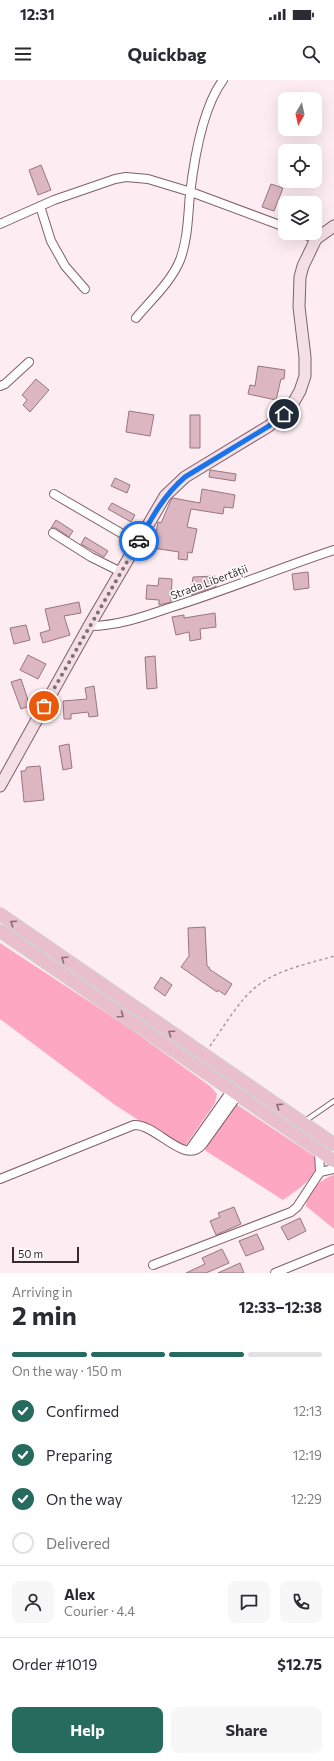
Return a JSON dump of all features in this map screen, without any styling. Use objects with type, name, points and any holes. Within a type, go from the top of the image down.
[{"type":"main road","points":[[0,914],[334,1144]]},
{"type":"main road","points":[[0,931],[334,1161]]},
{"type":"street","points":[[136,318],[168,280],[180,259],[186,236],[191,192],[202,130],[208,108],[222,80]]},
{"type":"street","points":[[0,224],[86,188],[126,176],[148,178],[191,192],[278,224]]},
{"type":"street","points":[[40,206],[51,241],[65,266],[85,289]]},
{"type":"street","points":[[322,235],[334,226]]},
{"type":"street","points":[[0,786],[89,626],[165,496],[185,477],[269,426],[292,405],[300,391],[305,376],[305,357],[299,307],[300,277],[303,266],[316,240]]},
{"type":"street","points":[[0,386],[5,384],[29,362]]},
{"type":"street","points":[[54,494],[138,543]]},
{"type":"street","points":[[53,533],[91,557],[121,572]]},
{"type":"street","name":"Strada Libertății","points":[[89,626],[118,623],[191,602],[334,550]]},
{"type":"street","points":[[0,1179],[134,1125],[150,1128],[183,1150],[190,1149],[234,1093]]},
{"type":"street","points":[[153,1265],[290,1212],[297,1207],[320,1172],[319,1151]]},
{"type":"street","points":[[320,1172],[334,1169]]},
{"type":"street","points":[[275,1273],[334,1249]]},
{"type":"lane","points":[[303,1123],[334,1101]]},
{"type":"path","points":[[203,1055],[245,998],[256,986],[274,975],[334,956]]},
{"type":"shaded area","points":[[0,943],[125,1025],[210,1086],[217,1094],[215,1103],[186,1145],[179,1146],[115,1105],[0,1019]]},
{"type":"shaded area","points":[[236,1104],[314,1156],[316,1163],[312,1176],[301,1187],[283,1200],[206,1151],[204,1147],[232,1107]]},
{"type":"shaded area","points":[[334,1175],[334,1229],[306,1206],[309,1195],[316,1186],[324,1179]]},
{"type":"building","points":[[41,165],[51,190],[38,195],[29,170]]},
{"type":"building","points":[[271,184],[278,186],[278,188],[283,188],[280,196],[278,196],[278,201],[274,211],[262,207]]},
{"type":"building","points":[[258,366],[285,370],[284,379],[281,379],[276,400],[248,394],[250,385],[255,386]]},
{"type":"building","points":[[36,379],[49,390],[30,412],[23,405],[27,400],[22,395]]},
{"type":"building","points":[[129,411],[154,415],[150,436],[126,432]]},
{"type":"building","points":[[190,415],[200,415],[200,448],[190,448]]},
{"type":"building","points":[[210,470],[236,474],[235,481],[209,477]]},
{"type":"building","points":[[115,478],[130,485],[127,493],[111,486]]},
{"type":"building","points":[[202,489],[235,495],[233,508],[224,507],[223,514],[191,509],[187,527],[197,529],[192,553],[188,552],[187,560],[178,559],[179,552],[153,548],[158,522],[161,523],[171,500],[173,498],[200,503]]},
{"type":"building","points":[[112,503],[135,515],[131,522],[108,509]]},
{"type":"building","points":[[56,520],[73,531],[69,537],[56,528],[51,528]]},
{"type":"building","points":[[85,537],[108,551],[104,557],[81,544]]},
{"type":"building","points":[[308,572],[309,588],[294,590],[292,574]]},
{"type":"building","points":[[215,576],[216,587],[191,595],[193,577]]},
{"type":"building","points":[[159,578],[172,579],[171,602],[159,605],[159,600],[146,599],[147,585],[158,586]]},
{"type":"building","points":[[79,602],[81,613],[64,616],[70,635],[43,643],[40,633],[50,630],[45,609]]},
{"type":"building","points":[[215,613],[216,627],[200,629],[201,639],[190,641],[189,632],[176,635],[172,617],[184,615],[184,618]]},
{"type":"building","points":[[26,625],[30,640],[14,644],[10,628]]},
{"type":"building","points":[[28,655],[46,664],[38,679],[20,670]]},
{"type":"building","points":[[155,656],[157,688],[147,689],[145,657]]},
{"type":"building","points":[[21,679],[30,706],[21,709],[11,682]]},
{"type":"building","points":[[94,686],[98,716],[89,717],[88,712],[71,714],[71,719],[64,719],[63,701],[87,699],[85,688]]},
{"type":"building","points":[[69,744],[72,768],[63,770],[59,746]]},
{"type":"building","points":[[40,766],[44,800],[24,802],[21,771],[25,771],[27,767]]},
{"type":"building","points":[[205,927],[207,966],[210,968],[209,969],[232,984],[225,995],[218,990],[217,992],[181,967],[189,956],[188,928]]},
{"type":"building","points":[[161,977],[172,985],[165,996],[154,988]]},
{"type":"building","points":[[234,1207],[241,1224],[216,1235],[210,1221],[220,1217],[218,1213]]},
{"type":"building","points":[[300,1218],[306,1231],[288,1240],[281,1227]]},
{"type":"building","points":[[257,1234],[264,1249],[246,1256],[239,1241]]},
{"type":"building","points":[[222,1249],[229,1263],[206,1273],[186,1273],[205,1264],[202,1258]]},
{"type":"building","points":[[240,1263],[244,1273],[218,1273]]},
{"type":"way so far","points":[[44,706],[139,541]]},
{"type":"route","points":[[139,541],[165,496],[174,486],[185,477],[269,426],[284,414]]}]
